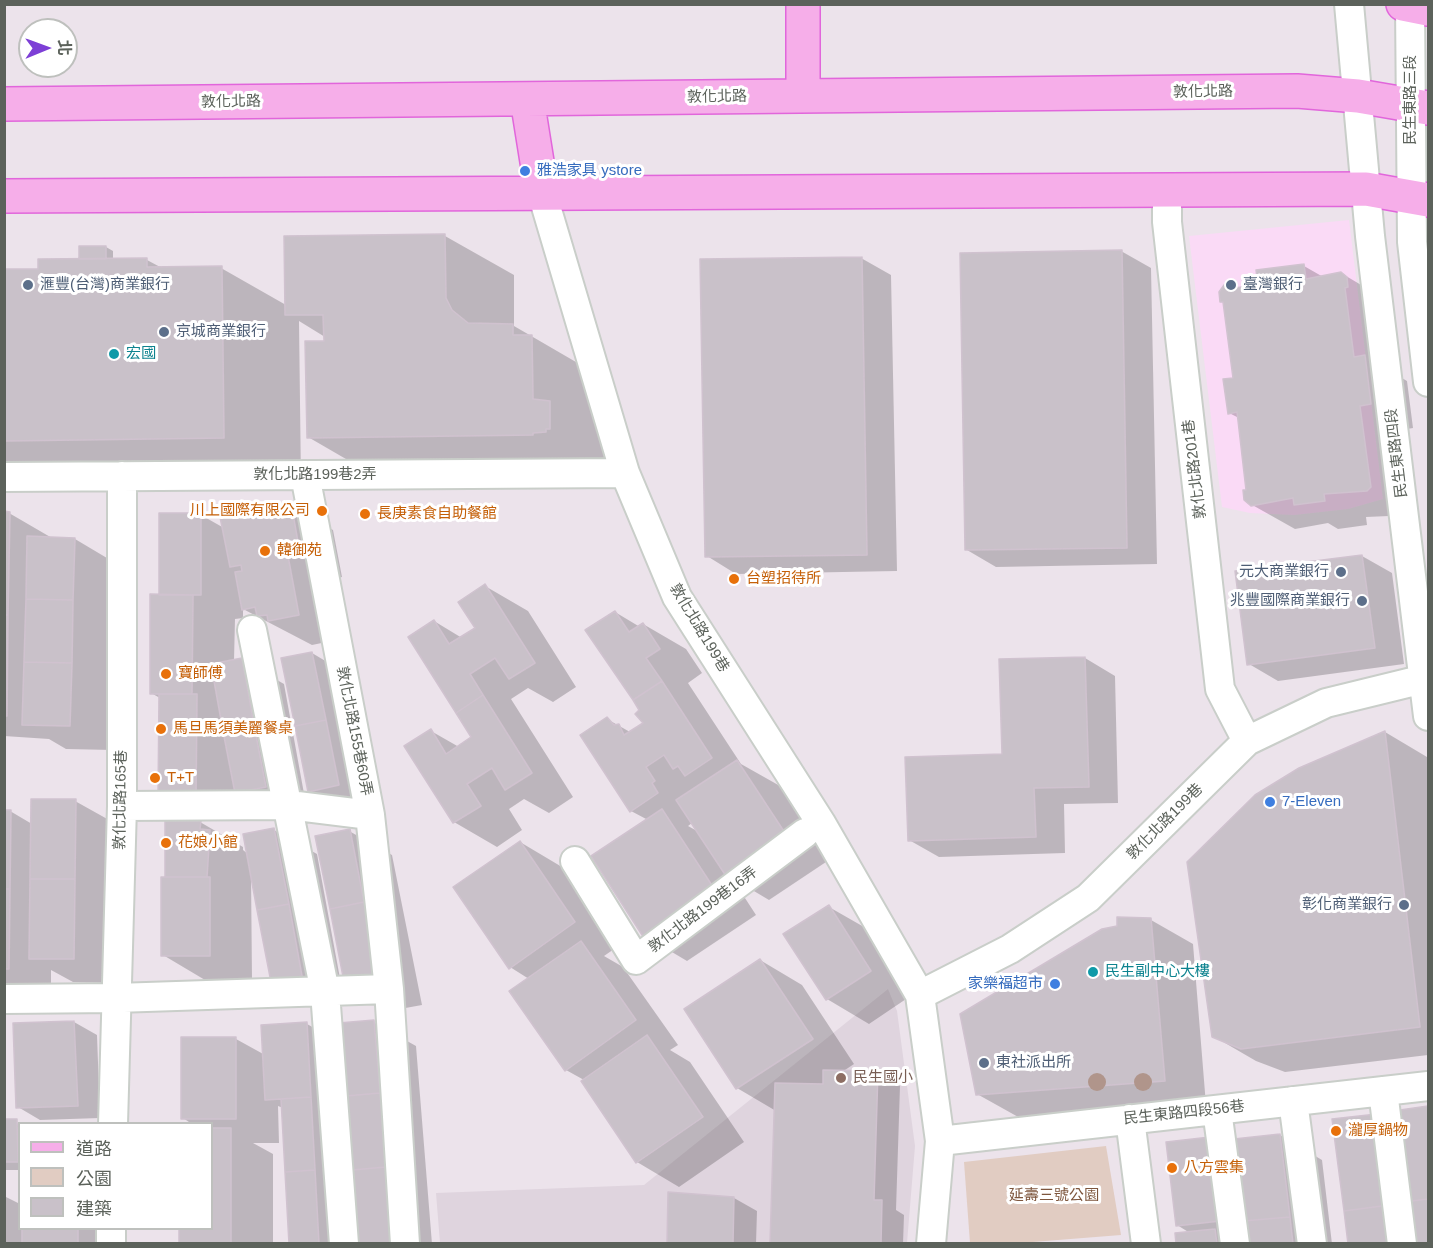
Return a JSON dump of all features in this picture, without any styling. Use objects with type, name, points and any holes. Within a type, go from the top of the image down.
[{"type":"main road","points":[[803,4],[803,96]]},
{"type":"main road","name":"敦化北路","points":[[4,104],[1297,91],[1358,96],[1420,106]]},
{"type":"main road","points":[[527,99],[542,193]]},
{"type":"main road","points":[[4,196],[1366,189],[1420,198]]},
{"type":"street","points":[[1349,4],[1366,189]]},
{"type":"street","name":"民生東路三段","points":[[1412,6],[1420,106],[1420,198]]},
{"type":"street","name":"民生東路四段","points":[[1366,189],[1428,716]]},
{"type":"street","name":"敦化北路201巷","points":[[1167,191],[1167,222],[1220,689],[1247,741]]},
{"type":"street","name":"敦化北路199巷","points":[[542,193],[626,473],[677,597],[827,832],[920,995],[940,1141],[931,1244]]},
{"type":"street","points":[[1420,198],[1412,242],[1428,382]]},
{"type":"street","name":"敦化北路199巷2弄","points":[[4,477],[626,473]]},
{"type":"street","name":"敦化北路155巷60弄","points":[[305,475],[370,815],[389,989],[405,1244]]},
{"type":"street","name":"敦化北路165巷","points":[[113,1122],[122,806],[122,476]]},
{"type":"street","points":[[252,630],[325,992],[344,1244]]},
{"type":"street","name":"敦化北路199巷","points":[[920,995],[1010,949],[1088,898],[1247,741],[1326,703],[1424,679]]},
{"type":"street","points":[[122,806],[289,805],[370,815]]},
{"type":"street","name":"敦化北路199巷16弄","points":[[575,861],[636,960],[805,833]]},
{"type":"street","points":[[4,999],[116,998],[389,989]]},
{"type":"street","name":"民生東路四段56巷","points":[[940,1141],[1428,1086]]},
{"type":"street","points":[[1383,1091],[1402,1244]]},
{"type":"street","points":[[1293,1101],[1312,1244]]},
{"type":"street","points":[[1217,1110],[1235,1244]]},
{"type":"street","points":[[1130,1119],[1146,1244]]},
{"type":"shaded area","points":[[1349,220],[1383,499],[1348,509],[1294,515],[1250,513],[1222,507],[1189,236]]},
{"type":"shaded area","name":"民生國小","points":[[888,989],[897,1011],[915,1146],[907,1243],[440,1243],[436,1193],[644,1185]]},
{"type":"green space","name":"延壽三號公園","points":[[1106,1146],[1121,1235],[1020,1243],[970,1243],[964,1162]]},
{"type":"building","points":[[445,234],[446,298],[452,310],[468,323],[513,324],[513,335],[532,335],[533,399],[550,401],[550,429],[546,429],[546,432],[533,433],[533,435],[307,438],[305,341],[324,341],[323,315],[285,315],[284,236]]},
{"type":"building","points":[[79,246],[106,246],[106,259],[79,259]]},
{"type":"building","points":[[1122,250],[1127,548],[965,550],[960,253]]},
{"type":"building","points":[[862,257],[867,555],[705,557],[700,259]]},
{"type":"building","name":"宏國","points":[[147,258],[147,267],[222,266],[224,438],[4,441],[4,269],[38,269],[38,259]]},
{"type":"building","points":[[1304,264],[1306,279],[1341,272],[1347,277],[1348,287],[1345,288],[1354,357],[1365,355],[1371,404],[1360,406],[1371,487],[1367,491],[1324,494],[1325,501],[1294,505],[1293,498],[1251,506],[1244,500],[1243,490],[1246,490],[1237,412],[1228,414],[1223,379],[1233,378],[1223,302],[1220,302],[1219,292],[1224,285],[1234,284],[1234,288],[1258,285],[1256,270]]},
{"type":"building","points":[[291,503],[300,553],[288,556],[299,615],[268,621],[267,615],[257,616],[255,607],[242,610],[235,572],[242,571],[241,565],[230,567],[220,517]]},
{"type":"building","points":[[4,511],[10,512],[8,615],[4,615]]},
{"type":"building","points":[[159,513],[201,513],[201,595],[159,595]]},
{"type":"building","points":[[27,536],[75,538],[73,600],[26,599]]},
{"type":"building","points":[[1362,555],[1375,648],[1247,665],[1235,571]]},
{"type":"building","points":[[485,584],[535,663],[509,679],[495,658],[470,674],[483,695],[456,713],[408,637],[434,620],[449,644],[475,628],[458,602]]},
{"type":"building","points":[[150,594],[193,595],[192,694],[150,694]]},
{"type":"building","points":[[26,599],[73,600],[72,663],[24,662]]},
{"type":"building","points":[[615,611],[629,632],[643,623],[660,649],[646,658],[662,681],[633,700],[585,630]]},
{"type":"building","points":[[4,615],[8,615],[7,716],[4,716]]},
{"type":"building","points":[[312,652],[326,720],[295,726],[281,658]]},
{"type":"building","points":[[1085,657],[1089,787],[1034,788],[1036,837],[908,841],[905,757],[1002,754],[999,659]]},
{"type":"building","points":[[242,658],[254,725],[223,731],[211,664]]},
{"type":"building","points":[[24,662],[72,663],[70,726],[22,725]]},
{"type":"building","points":[[662,681],[712,758],[685,776],[678,766],[673,769],[664,755],[646,767],[655,781],[652,783],[658,793],[630,812],[580,735],[607,717],[614,725],[619,724],[624,735],[643,723],[635,714],[639,710],[633,700]]},
{"type":"building","points":[[159,694],[197,694],[196,798],[158,798]]},
{"type":"building","points":[[483,695],[532,773],[505,790],[492,768],[467,784],[481,806],[453,823],[404,746],[431,729],[446,754],[471,737],[456,713]]},
{"type":"building","points":[[326,720],[339,785],[308,792],[295,726]]},
{"type":"building","points":[[254,725],[266,787],[235,793],[223,731]]},
{"type":"building","points":[[1385,731],[1420,1027],[1241,1049],[1212,1037],[1187,862],[1255,795],[1299,768]]},
{"type":"building","points":[[737,760],[787,836],[726,876],[676,800]]},
{"type":"building","points":[[31,799],[76,799],[75,879],[30,879]]},
{"type":"building","points":[[662,809],[715,890],[644,938],[591,856]]},
{"type":"building","points":[[4,810],[11,810],[10,889],[4,889]]},
{"type":"building","points":[[165,821],[201,821],[200,829],[210,830],[207,877],[165,877]]},
{"type":"building","points":[[274,828],[289,904],[257,910],[243,834]]},
{"type":"building","points":[[350,829],[364,902],[330,909],[315,836]]},
{"type":"building","points":[[520,841],[575,922],[509,969],[453,887]]},
{"type":"building","points":[[161,877],[210,877],[210,956],[161,956]]},
{"type":"building","points":[[30,879],[75,879],[74,959],[29,959]]},
{"type":"building","points":[[4,889],[10,889],[9,969],[4,969]]},
{"type":"building","points":[[364,902],[380,981],[345,987],[330,909]]},
{"type":"building","points":[[289,904],[302,976],[271,982],[257,910]]},
{"type":"building","points":[[829,905],[871,971],[826,1000],[783,934]]},
{"type":"building","name":"民生副中心大樓","points":[[1117,917],[1151,918],[1165,1081],[976,1095],[960,1014],[1102,929],[1117,926]]},
{"type":"building","points":[[581,941],[636,1020],[565,1071],[509,991]]},
{"type":"building","points":[[760,959],[813,1039],[736,1089],[684,1009]]},
{"type":"building","points":[[374,1020],[380,1093],[346,1096],[339,1023]]},
{"type":"building","points":[[74,1021],[78,1106],[16,1108],[13,1023]]},
{"type":"building","points":[[307,1022],[311,1097],[265,1100],[261,1025]]},
{"type":"building","points":[[647,1035],[703,1117],[636,1163],[581,1081]]},
{"type":"building","points":[[181,1037],[236,1037],[236,1119],[181,1119]]},
{"type":"building","points":[[823,1070],[878,1071],[874,1200],[882,1200],[881,1244],[770,1244],[775,1083],[823,1084]]},
{"type":"building","points":[[380,1093],[386,1167],[352,1170],[346,1096]]},
{"type":"building","points":[[311,1097],[315,1170],[285,1172],[281,1099]]},
{"type":"building","points":[[1428,1106],[1428,1199],[1404,1202],[1393,1111]]},
{"type":"building","points":[[1386,1113],[1397,1204],[1344,1211],[1332,1119]]},
{"type":"building","points":[[4,1119],[17,1119],[18,1162],[4,1162]]},
{"type":"building","points":[[213,1128],[231,1128],[231,1244],[179,1244],[179,1230],[213,1230]]},
{"type":"building","points":[[1280,1134],[1290,1217],[1243,1221],[1234,1139]]},
{"type":"building","points":[[1210,1137],[1220,1221],[1176,1226],[1166,1142]]},
{"type":"building","points":[[386,1167],[392,1244],[358,1244],[352,1170]]},
{"type":"building","points":[[315,1170],[319,1244],[289,1244],[285,1172]]},
{"type":"building","points":[[668,1192],[734,1197],[733,1244],[667,1244]]},
{"type":"building","points":[[1428,1199],[1428,1244],[1409,1244],[1404,1202]]},
{"type":"building","points":[[1397,1204],[1402,1244],[1348,1244],[1344,1211]]},
{"type":"building","points":[[1290,1217],[1293,1244],[1246,1244],[1243,1221]]},
{"type":"building","points":[[1215,1229],[1217,1244],[1176,1244],[1175,1233]]},
{"type":"building","points":[[22,1230],[78,1230],[78,1244],[22,1244]]},
{"type":"place","name":"雅浩家具 ystore","points":[[525,171]]},
{"type":"place","name":"滙豐(台灣)商業銀行","points":[[28,285]]},
{"type":"place","name":"臺灣銀行","points":[[1231,285]]},
{"type":"place","name":"京城商業銀行","points":[[164,332]]},
{"type":"place","name":"宏國","points":[[114,354]]},
{"type":"place","name":"川上國際有限公司","points":[[322,511]]},
{"type":"place","name":"長庚素食自助餐館","points":[[365,514]]},
{"type":"place","name":"韓御苑","points":[[265,551]]},
{"type":"place","name":"元大商業銀行","points":[[1341,572]]},
{"type":"place","name":"台塑招待所","points":[[734,579]]},
{"type":"place","name":"兆豐國際商業銀行","points":[[1362,601]]},
{"type":"place","name":"寶師傅","points":[[166,674]]},
{"type":"place","name":"馬旦馬須美麗餐桌","points":[[161,729]]},
{"type":"place","name":"T+T","points":[[155,778]]},
{"type":"place","name":"7-Eleven","points":[[1270,802]]},
{"type":"place","name":"花娘小館","points":[[166,843]]},
{"type":"place","name":"彰化商業銀行","points":[[1404,905]]},
{"type":"place","name":"民生副中心大樓","points":[[1093,972]]},
{"type":"place","name":"家樂福超市","points":[[1055,984]]},
{"type":"place","name":"東社派出所","points":[[984,1063]]},
{"type":"place","name":"民生國小","points":[[841,1078]]},
{"type":"place","name":"瀧厚鍋物","points":[[1336,1131]]},
{"type":"place","name":"八方雲集","points":[[1172,1168]]}]
